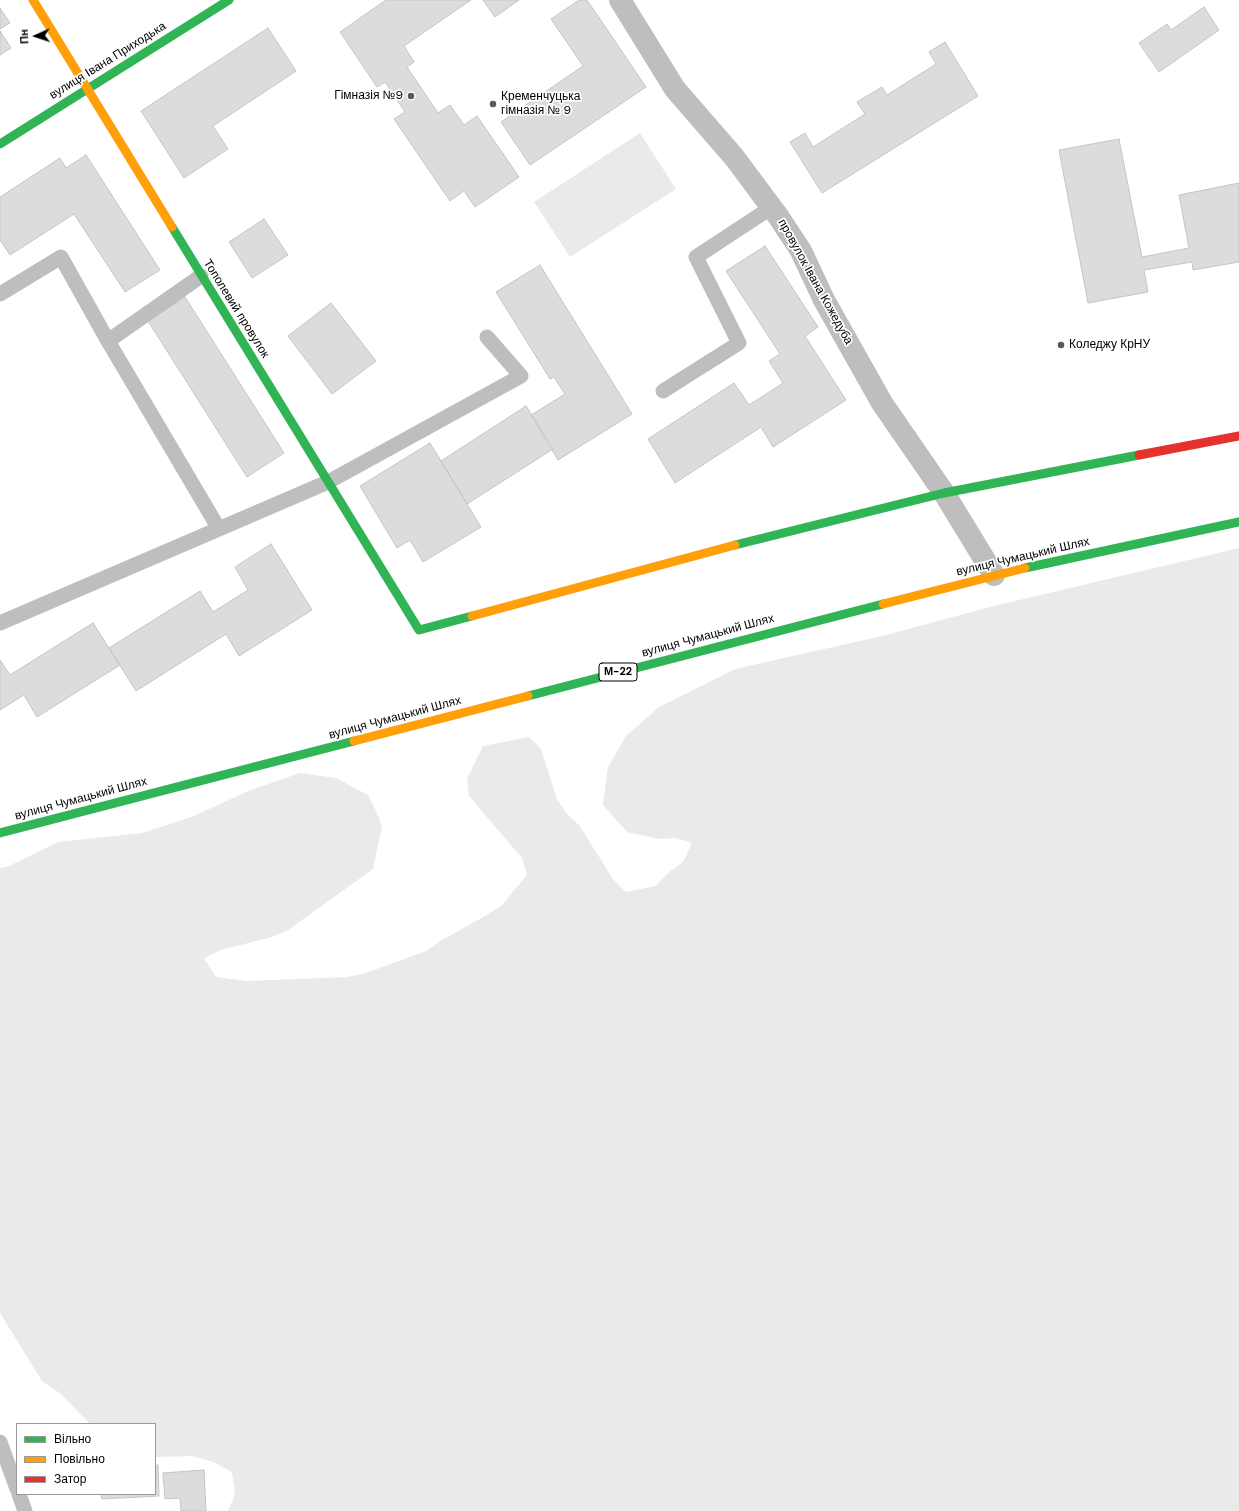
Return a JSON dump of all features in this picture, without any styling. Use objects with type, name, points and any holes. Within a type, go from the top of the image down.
[{"type":"main road","name":"Тополевий провулок","points":[[33,0],[86,89],[419,630],[791,530],[944,493]]},
{"type":"main road","name":"вулиця Івана Приходька","points":[[0,144],[229,0]]},
{"type":"main road","points":[[944,493],[1239,436]]},
{"type":"main road","name":"вулиця Чумацький Шлях","points":[[0,833],[994,575],[1239,522]]},
{"type":"street","name":"провулок Івана Кожедуба","points":[[620,0],[675,89],[734,157],[772,208],[801,252],[824,300],[882,403],[944,493],[994,575]]},
{"type":"lane","points":[[663,391],[739,343],[696,257],[772,208]]},
{"type":"lane","points":[[0,294],[61,257],[108,341],[219,528]]},
{"type":"lane","points":[[108,341],[201,276]]},
{"type":"lane","points":[[0,623],[328,482],[521,376],[487,337]]},
{"type":"lane","points":[[0,1442],[16,1486]]},
{"type":"lane","points":[[19,1495],[25,1511]]},
{"type":"shaded area","points":[[640,133],[676,189],[570,257],[534,202]]},
{"type":"shaded area","points":[[1239,548],[1239,1511],[228,1511],[235,1494],[232,1472],[213,1462],[192,1456],[156,1457],[156,1423],[89,1423],[61,1394],[42,1381],[0,1313],[0,868],[9,866],[58,842],[142,833],[194,816],[248,791],[300,773],[336,778],[368,795],[376,811],[382,826],[373,869],[288,930],[272,937],[221,950],[204,958],[216,977],[247,981],[347,977],[366,973],[426,951],[442,940],[485,916],[501,906],[527,875],[522,858],[469,796],[467,779],[483,746],[529,737],[541,749],[557,799],[567,814],[579,825],[613,879],[626,892],[656,886],[668,873],[683,862],[692,843],[676,838],[659,839],[627,832],[603,805],[608,767],[626,736],[659,707],[735,669],[882,636],[990,607]]},
{"type":"building","name":"Гімназія №9","points":[[386,0],[471,0],[404,46],[414,62],[407,67],[438,113],[450,105],[464,125],[477,116],[519,177],[475,207],[464,191],[450,201],[394,119],[405,112],[385,82],[377,87],[340,32]]},
{"type":"building","points":[[483,0],[519,0],[495,17]]},
{"type":"building","points":[[579,0],[587,0],[646,87],[530,165],[501,122],[583,66],[551,19]]},
{"type":"building","points":[[1204,7],[1219,30],[1159,72],[1139,43],[1167,24],[1171,30]]},
{"type":"building","points":[[0,8],[10,23],[0,29]]},
{"type":"building","points":[[268,28],[296,71],[213,126],[228,149],[184,178],[141,111]]},
{"type":"building","points":[[0,31],[11,48],[0,55]]},
{"type":"building","points":[[945,42],[978,96],[822,193],[790,142],[805,133],[813,147],[865,114],[857,102],[882,87],[887,95],[936,64],[929,52]]},
{"type":"building","points":[[1119,139],[1142,257],[1189,248],[1179,195],[1239,183],[1239,262],[1193,270],[1192,262],[1144,270],[1148,292],[1088,303],[1059,150]]},
{"type":"building","points":[[86,155],[160,270],[125,292],[74,214],[10,255],[0,240],[0,197],[60,158],[66,168]]},
{"type":"building","points":[[264,219],[288,255],[252,278],[229,242]]},
{"type":"building","points":[[765,246],[818,327],[805,336],[846,400],[773,447],[761,427],[675,483],[648,439],[734,383],[749,405],[783,383],[769,361],[780,354],[726,271]]},
{"type":"building","points":[[540,265],[632,414],[558,460],[531,415],[565,394],[554,377],[550,379],[496,292]]},
{"type":"building","points":[[185,297],[284,453],[247,477],[148,321]]},
{"type":"building","points":[[331,303],[376,361],[332,394],[288,336]]},
{"type":"building","points":[[526,406],[553,449],[467,504],[441,461]]},
{"type":"building","points":[[430,443],[481,527],[423,562],[410,540],[397,548],[360,486]]},
{"type":"building","points":[[271,544],[312,610],[239,656],[226,634],[136,691],[109,648],[200,591],[213,612],[248,590],[235,567]]},
{"type":"building","points":[[93,623],[120,665],[37,717],[24,695],[0,710],[0,660],[10,675]]},
{"type":"building","points":[[156,1465],[158,1465],[159,1496],[102,1499],[101,1495],[156,1495]]},
{"type":"building","points":[[204,1470],[206,1511],[181,1511],[180,1498],[165,1499],[163,1473]]},
{"type":"traffic: fast","points":[[0,144],[229,0]]},
{"type":"traffic: fast","points":[[172,227],[419,630],[472,616]]},
{"type":"traffic: fast","points":[[735,545],[944,493],[1139,455]]},
{"type":"traffic: fast","points":[[1025,568],[1239,522]]},
{"type":"traffic: fast","points":[[528,696],[883,604]]},
{"type":"traffic: fast","points":[[0,833],[354,741]]},
{"type":"traffic: slow","points":[[33,0],[172,227]]},
{"type":"traffic: slow","points":[[472,616],[735,545]]},
{"type":"traffic: slow","points":[[883,604],[1025,568]]},
{"type":"traffic: slow","points":[[354,741],[528,696]]},
{"type":"traffic: jam","points":[[1139,455],[1239,436]]},
{"type":"place","name":"Гімназія №9","points":[[411,96]]},
{"type":"place","name":"Кременчуцька гімназія № 9","points":[[493,104]]},
{"type":"place","name":"Коледжу КрНУ","points":[[1061,345]]}]
